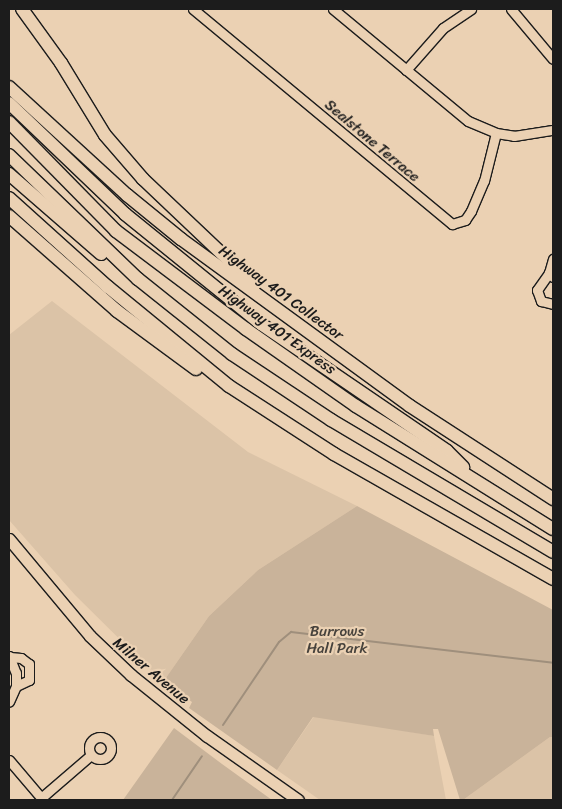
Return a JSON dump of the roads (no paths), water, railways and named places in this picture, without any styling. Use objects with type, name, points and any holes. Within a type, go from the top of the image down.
[{"type":"highway","points":[[22,9],[61,63],[105,136],[142,179],[244,275],[260,298]]},
{"type":"highway","name":"Highway 401 Collector","points":[[9,87],[127,195],[260,298],[410,406],[553,499]]},
{"type":"highway","points":[[9,103],[125,214],[260,324],[447,451],[481,484]]},
{"type":"highway","name":"Highway 401 Express","points":[[9,122],[116,231],[270,346],[356,406],[553,529]]},
{"type":"highway","points":[[9,155],[138,280]]},
{"type":"highway","points":[[9,174],[88,244],[138,280],[232,354],[331,420],[553,552]]},
{"type":"highway","points":[[9,198],[108,287],[229,386],[334,454],[553,579]]},
{"type":"highway","points":[[9,216],[37,244],[139,327],[198,371],[229,386]]},
{"type":"highway","points":[[9,224],[22,237],[37,244]]},
{"type":"main road","name":"Milner Avenue","points":[[9,539],[84,630],[131,676],[207,736],[298,800]]},
{"type":"street","name":"Sealstone Terrace","points":[[193,9],[452,224],[465,220],[472,211],[484,181],[496,133]]},
{"type":"street","points":[[406,70],[444,28],[471,9]]},
{"type":"street","points":[[511,9],[553,59]]},
{"type":"street","points":[[339,10],[406,70],[468,121],[496,133],[520,136],[553,130]]},
{"type":"street","points":[[553,258],[551,275],[538,285],[537,294],[545,304],[553,304]]},
{"type":"street","points":[[9,702],[16,686],[16,673],[9,657],[21,658],[29,664],[29,680],[16,686]]},
{"type":"street","points":[[9,760],[42,799],[91,755]]},
{"type":"waterway","points":[[223,725],[279,642],[291,632],[553,663]]},
{"type":"waterway","points":[[172,800],[202,756]]},
{"type":"park label","name":"Burrows Hall Park","points":[[337,640]]}]
